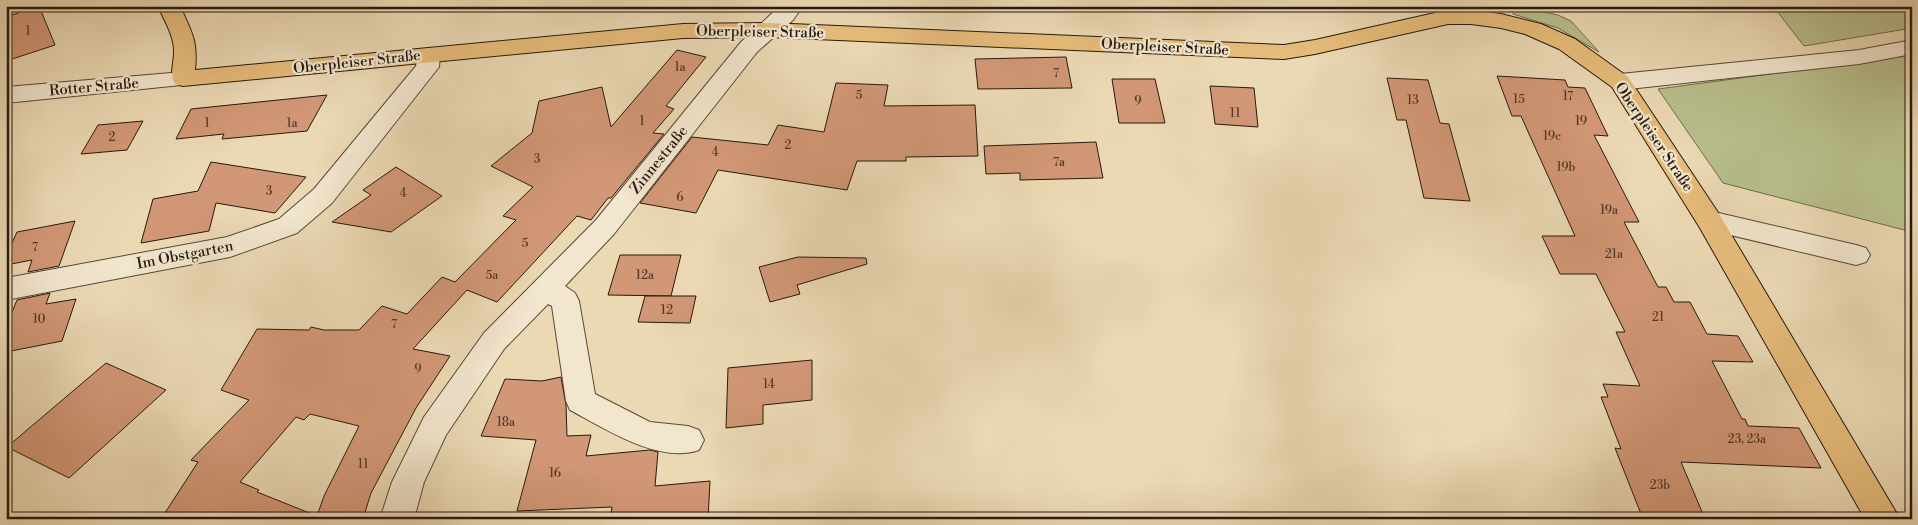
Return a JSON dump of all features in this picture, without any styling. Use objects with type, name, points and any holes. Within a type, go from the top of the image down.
[{"type":"main road","points":[[169,6],[183,37],[186,50],[183,79]]},
{"type":"main road","name":"Oberpleiser Straße","points":[[183,79],[683,31],[768,30],[1284,52],[1315,47],[1448,17],[1471,17],[1501,21],[1533,29],[1567,44],[1620,82],[1710,221],[1883,519]]},
{"type":"street","name":"Zinnestraße","points":[[397,519],[408,482],[435,426],[494,341],[605,227],[749,47],[785,15],[792,6]]},
{"type":"street","points":[[1620,82],[1859,57],[1912,47]]},
{"type":"street","name":"Im Obstgarten","points":[[6,289],[230,248],[288,226],[323,196],[427,67],[430,55]]},
{"type":"street","name":"Rotter Straße","points":[[6,94],[183,79]]},
{"type":"street","points":[[1710,221],[1856,255]]},
{"type":"street","points":[[547,288],[565,301],[581,401],[646,435],[688,440]]},
{"type":"green space","points":[[1513,6],[1558,15],[1571,21],[1599,52],[1558,28],[1513,14]]},
{"type":"green space","points":[[1773,6],[1912,6],[1912,28],[1804,46]]},
{"type":"green space","points":[[1912,55],[1912,232],[1723,183],[1658,89]]},
{"type":"building","points":[[39,6],[55,45],[6,61],[6,17]]},
{"type":"building","points":[[677,50],[706,57],[666,106],[674,109],[653,133],[664,134],[591,220],[577,216],[497,302],[467,290],[413,349],[450,356],[416,408],[371,493],[363,519],[161,519],[198,462],[191,460],[249,400],[221,390],[257,329],[309,330],[311,327],[324,330],[359,330],[382,306],[407,314],[442,277],[455,282],[516,220],[503,216],[533,187],[491,166],[532,133],[539,101],[602,87],[611,127]],"holes":[[[310,414],[359,426],[324,496],[317,516],[257,492],[259,490],[240,482],[296,417],[304,420]]]},
{"type":"building","points":[[1066,57],[1072,88],[978,89],[975,59]]},
{"type":"building","points":[[1497,76],[1565,80],[1568,87],[1585,88],[1608,136],[1594,135],[1639,222],[1624,222],[1658,287],[1666,287],[1674,302],[1690,302],[1707,334],[1738,336],[1753,362],[1712,361],[1742,419],[1745,419],[1748,426],[1799,428],[1821,468],[1681,462],[1705,519],[1643,519],[1615,448],[1621,449],[1601,397],[1608,397],[1603,384],[1640,386],[1616,332],[1625,332],[1596,274],[1560,274],[1542,236],[1575,236],[1521,116],[1512,116]]},
{"type":"building","points":[[1387,78],[1428,80],[1440,123],[1449,124],[1470,201],[1424,198],[1406,120],[1397,120]]},
{"type":"building","points":[[1112,79],[1155,79],[1165,123],[1119,123]]},
{"type":"building","points":[[836,83],[888,85],[884,106],[975,105],[978,156],[906,157],[906,161],[857,161],[847,190],[718,170],[696,213],[640,203],[692,137],[768,145],[778,125],[824,132]]},
{"type":"building","points":[[1210,86],[1254,88],[1258,127],[1215,124]]},
{"type":"building","points":[[327,95],[307,131],[222,139],[224,134],[176,139],[191,109]]},
{"type":"building","points":[[143,121],[127,150],[81,154],[98,125]]},
{"type":"building","points":[[1096,142],[1103,178],[1020,180],[1020,173],[986,174],[984,146]]},
{"type":"building","points":[[211,162],[306,177],[275,213],[216,203],[209,231],[141,243],[153,199],[198,191]]},
{"type":"building","points":[[396,167],[442,196],[391,232],[332,222],[371,195],[363,190]]},
{"type":"building","points":[[75,221],[59,266],[28,272],[32,260],[6,265],[6,256],[17,232]]},
{"type":"building","points":[[620,255],[681,255],[671,296],[608,295]]},
{"type":"building","points":[[798,257],[866,258],[867,264],[797,285],[800,294],[770,302],[759,267]]},
{"type":"building","points":[[50,293],[46,304],[76,299],[62,341],[6,352],[6,327],[17,300]]},
{"type":"building","points":[[645,296],[696,296],[690,323],[638,322]]},
{"type":"building","points":[[812,360],[812,400],[763,405],[763,424],[726,428],[728,368]]},
{"type":"building","points":[[106,363],[166,390],[69,478],[7,447]]},
{"type":"building","points":[[561,377],[566,405],[567,436],[591,435],[586,456],[650,450],[658,452],[655,486],[710,481],[708,519],[610,519],[612,507],[517,511],[536,440],[481,436],[505,379],[542,381]]}]
